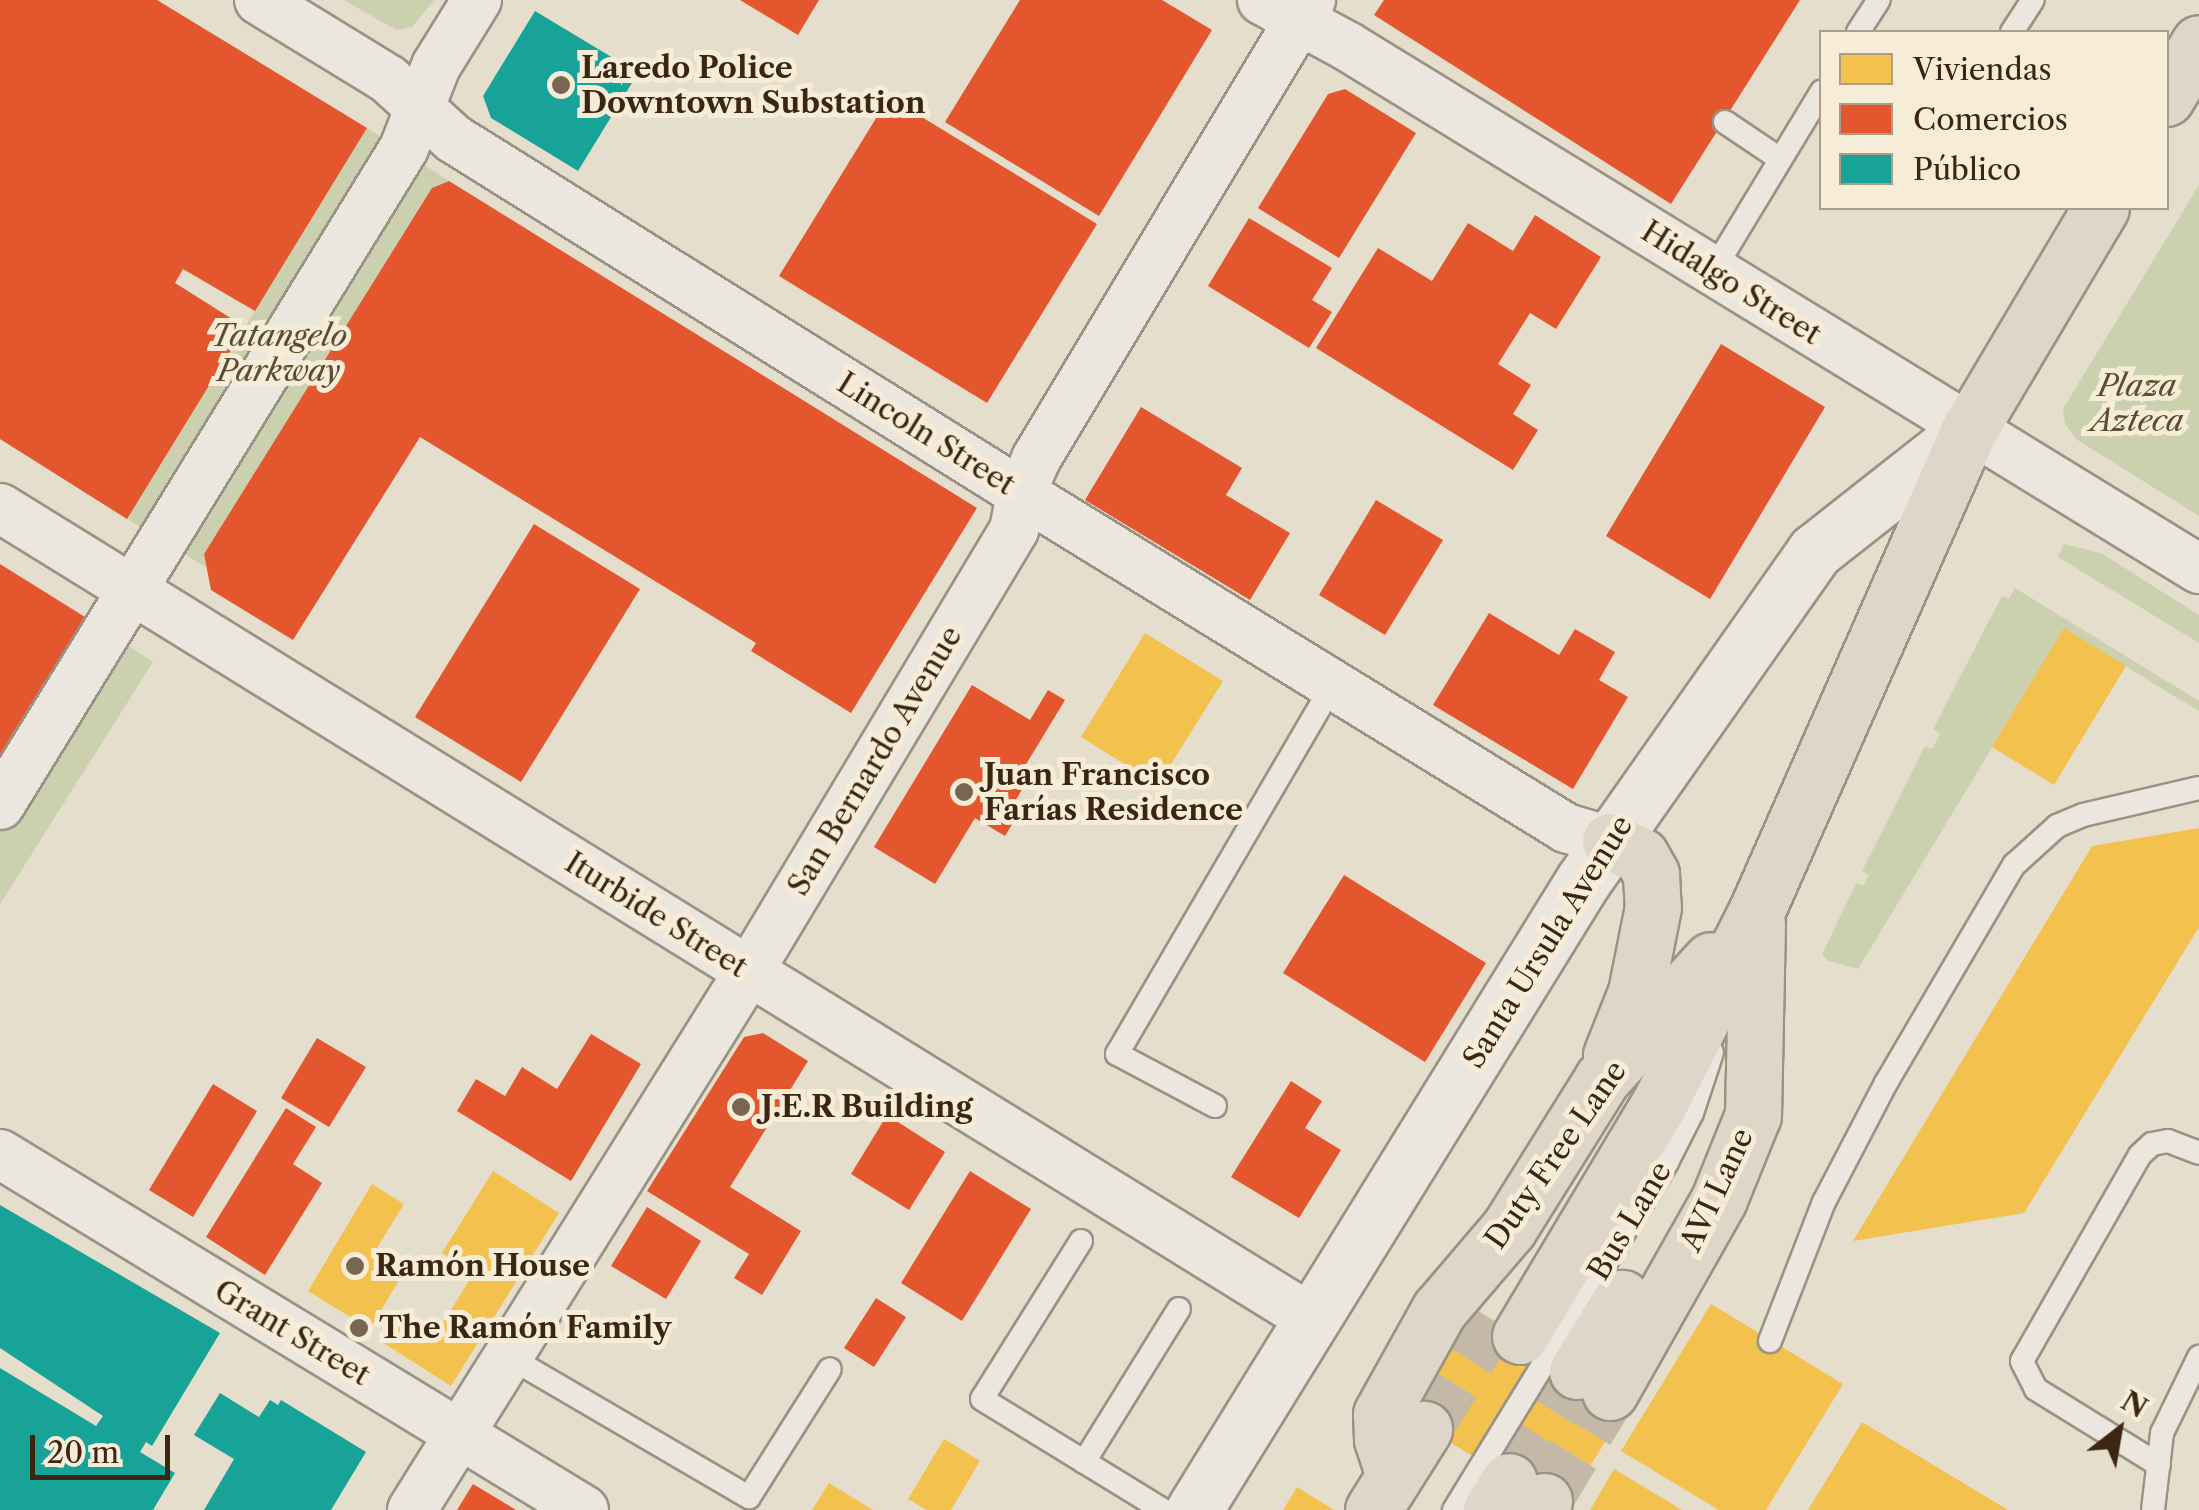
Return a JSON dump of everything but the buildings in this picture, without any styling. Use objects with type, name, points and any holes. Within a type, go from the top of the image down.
[{"type":"highway","points":[[2169,93],[2199,43]]},
{"type":"highway","name":"Santa Ursula Avenue","points":[[1506,1327],[1659,1104],[1757,910],[1969,430],[2101,210]]},
{"type":"highway","points":[[1602,1079],[1636,992],[1653,907],[1651,874],[1640,856],[1610,841]]},
{"type":"highway","name":"Duty Free Lane","points":[[1395,1499],[1382,1440],[1381,1414],[1446,1300],[1509,1228],[1602,1079],[1757,910]]},
{"type":"highway","name":"AVI Lane","points":[[1594,1381],[1718,1199],[1753,1115],[1757,910]]},
{"type":"highway","points":[[1395,1499],[1439,1438]]},
{"type":"main road","name":"Santa Ursula Avenue","points":[[1194,1510],[1610,841],[1815,551],[1969,430]]},
{"type":"street","name":"Lincoln Street","points":[[258,0],[388,79],[418,110],[471,150],[1021,493],[1566,828],[1610,841]]},
{"type":"street","points":[[0,805],[404,148],[436,66],[477,0]]},
{"type":"street","name":"Hidalgo Street","points":[[1290,7],[1347,46],[2199,569]]},
{"type":"street","name":"San Bernardo Avenue","points":[[412,1510],[748,972],[1014,530],[1021,493],[1036,459],[1290,7]]},
{"type":"street","name":"Iturbide Street","points":[[0,508],[1313,1320]]},
{"type":"street","name":"Grant Street","points":[[0,1154],[584,1510]]},
{"type":"lane","points":[[1859,30],[1879,0]]},
{"type":"lane","points":[[2013,30],[2033,0]]},
{"type":"lane","points":[[1713,271],[1819,96]]},
{"type":"lane","points":[[1725,122],[1780,159]]},
{"type":"lane","points":[[1216,1106],[1117,1054],[1332,686]]},
{"type":"lane","points":[[1770,1341],[1842,1168],[1886,1083],[2014,865],[2047,834],[2070,821],[2199,788]]},
{"type":"lane","name":"Bus Lane","points":[[1454,1510],[1692,1113],[1757,910]]},
{"type":"lane","points":[[2159,1465],[2036,1389],[2022,1361],[2140,1155],[2152,1144],[2168,1141],[2199,1152]]},
{"type":"lane","points":[[1081,1241],[982,1399],[1162,1510]]},
{"type":"lane","points":[[1084,1462],[1179,1310]]},
{"type":"lane","points":[[509,1357],[749,1498],[830,1369]]},
{"type":"lane","points":[[2153,1510],[2162,1433],[2199,1357]]},
{"type":"green space","points":[[344,0],[434,0],[412,27],[396,30]]},
{"type":"green space","name":"Tatangelo Parkway","points":[[367,128],[449,181],[317,375],[204,554],[207,568],[127,519]]},
{"type":"green space","name":"Plaza Azteca","points":[[2199,185],[2199,516],[2076,439],[2065,424],[2063,409]]},
{"type":"green space","points":[[2064,544],[2101,553],[2199,615],[2199,643],[2058,557]]},
{"type":"green space","points":[[2015,588],[2199,701],[2199,711],[2064,629],[1858,969],[1828,961],[1822,955],[1856,883],[1863,886],[1869,875],[1862,871],[1925,746],[1932,749],[1940,734],[1933,729],[2002,596],[2009,599]]},
{"type":"green space","points":[[85,617],[153,662],[0,904],[0,754]]},
{"type":"tunnel","points":[[1424,1429],[1492,1319]]},
{"type":"tunnel","points":[[1509,1481],[1577,1371]]},
{"type":"tunnel","points":[[1544,1501],[1610,1392]]},
{"type":"place","name":"Laredo Police Downtown Substation","points":[[561,85]]},
{"type":"place","name":"Juan Francisco Farías Residence","points":[[964,792]]},
{"type":"place","name":"J.E.R Building","points":[[741,1107]]},
{"type":"place","name":"Ramón House","points":[[355,1266]]},
{"type":"place","name":"The Ramón Family","points":[[359,1328]]}]
